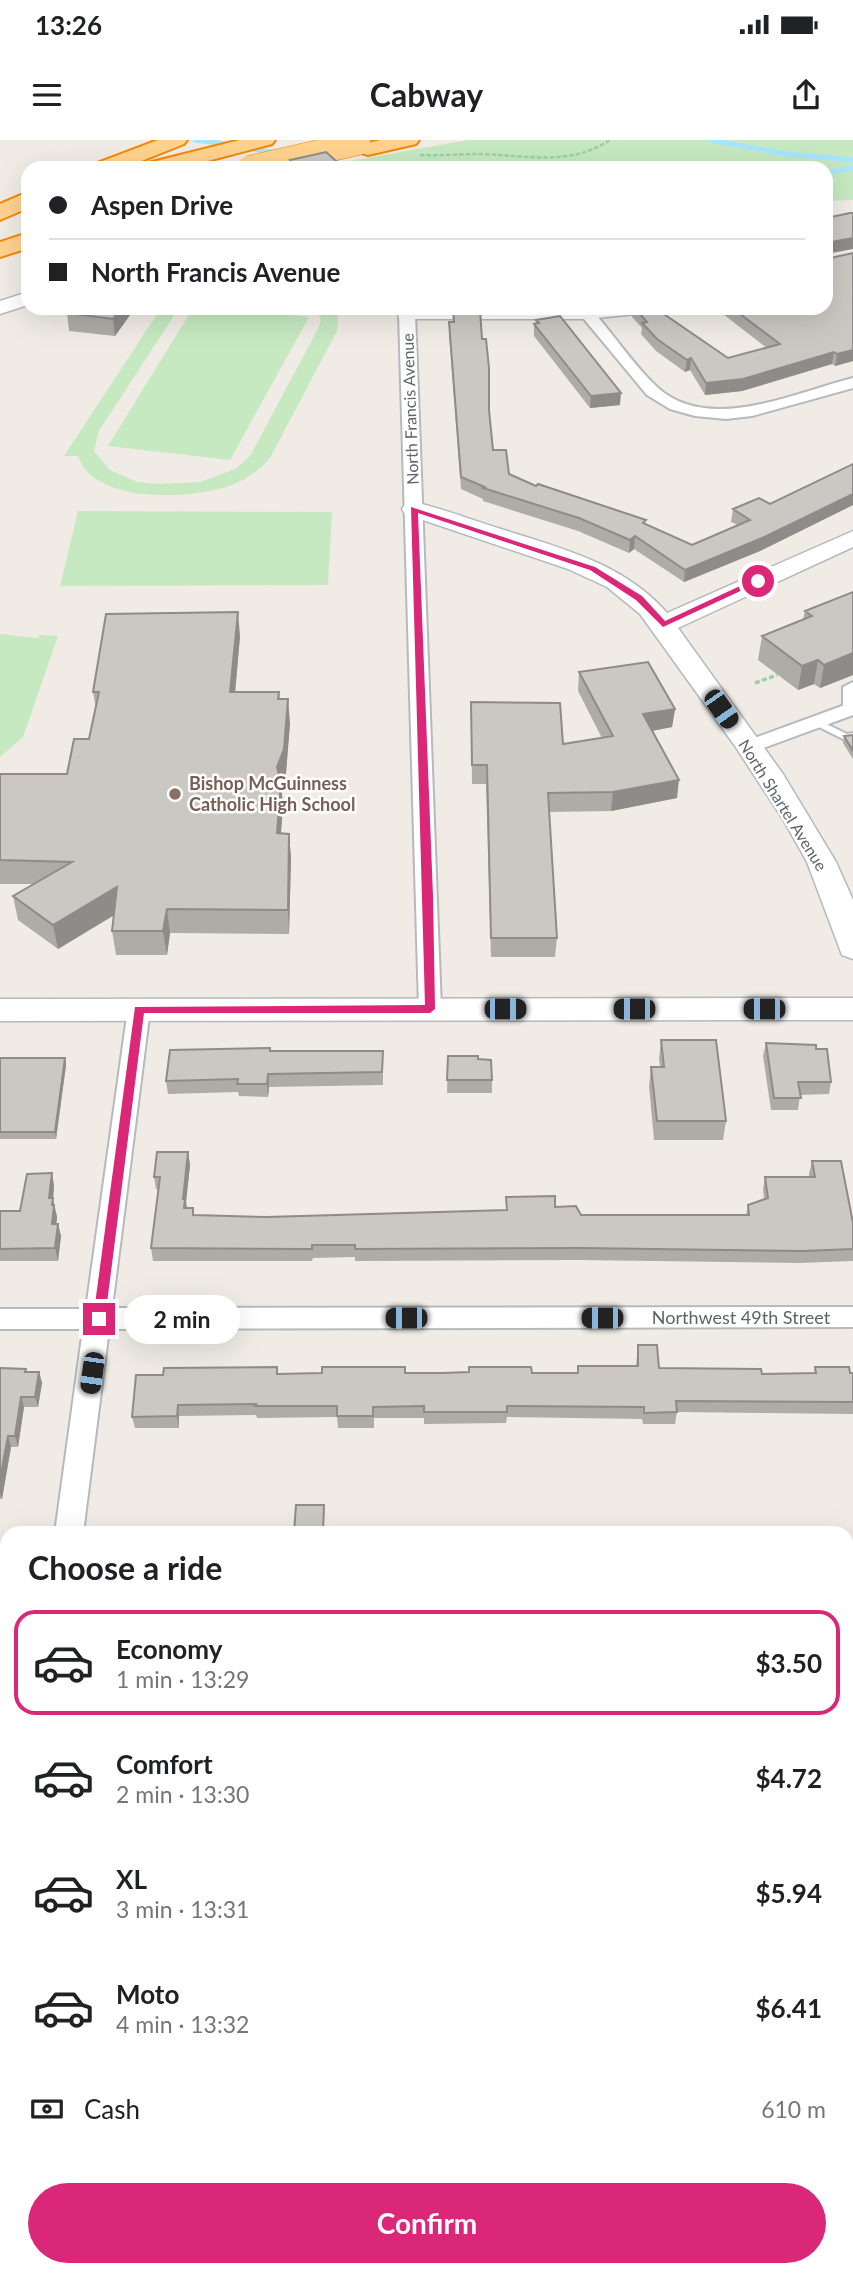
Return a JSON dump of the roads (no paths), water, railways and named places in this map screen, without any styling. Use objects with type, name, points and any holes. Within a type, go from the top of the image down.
[{"type":"highway","points":[[163,160],[177,140]]},
{"type":"highway","points":[[163,160],[265,140]]},
{"type":"highway","points":[[308,161],[367,144]]},
{"type":"highway","points":[[283,161],[367,144],[415,148]]},
{"type":"highway","points":[[0,213],[21,203]]},
{"type":"highway","points":[[0,219],[21,212]]},
{"type":"highway","points":[[0,250],[21,242]]},
{"type":"street","points":[[0,308],[21,300]]},
{"type":"street","name":"North Francis Avenue","points":[[407,315],[430,1009]]},
{"type":"street","points":[[589,315],[653,392],[667,402],[687,410],[736,414],[853,383]]},
{"type":"street","name":"North Shartel Avenue","points":[[414,509],[593,569],[639,598],[663,625],[748,747],[822,864],[840,902],[853,948]]},
{"type":"street","points":[[663,625],[853,538]]},
{"type":"street","points":[[748,747],[850,709]]},
{"type":"street","points":[[70,1526],[139,1009]]},
{"type":"street","points":[[0,1010],[853,1009]]},
{"type":"street","name":"Northwest 49th Street","points":[[0,1319],[853,1317]]},
{"type":"lane","points":[[850,709],[848,687],[853,685]]},
{"type":"lane","points":[[816,722],[846,737],[853,736]]},
{"type":"waterway","points":[[195,140],[234,145]]},
{"type":"waterway","points":[[710,140],[786,154],[853,160]]},
{"type":"waterway","points":[[246,148],[278,153]]},
{"type":"waterway","points":[[833,172],[853,168]]},
{"type":"place","name":"Bishop McGuinness Catholic High School","points":[[175,794]]}]
